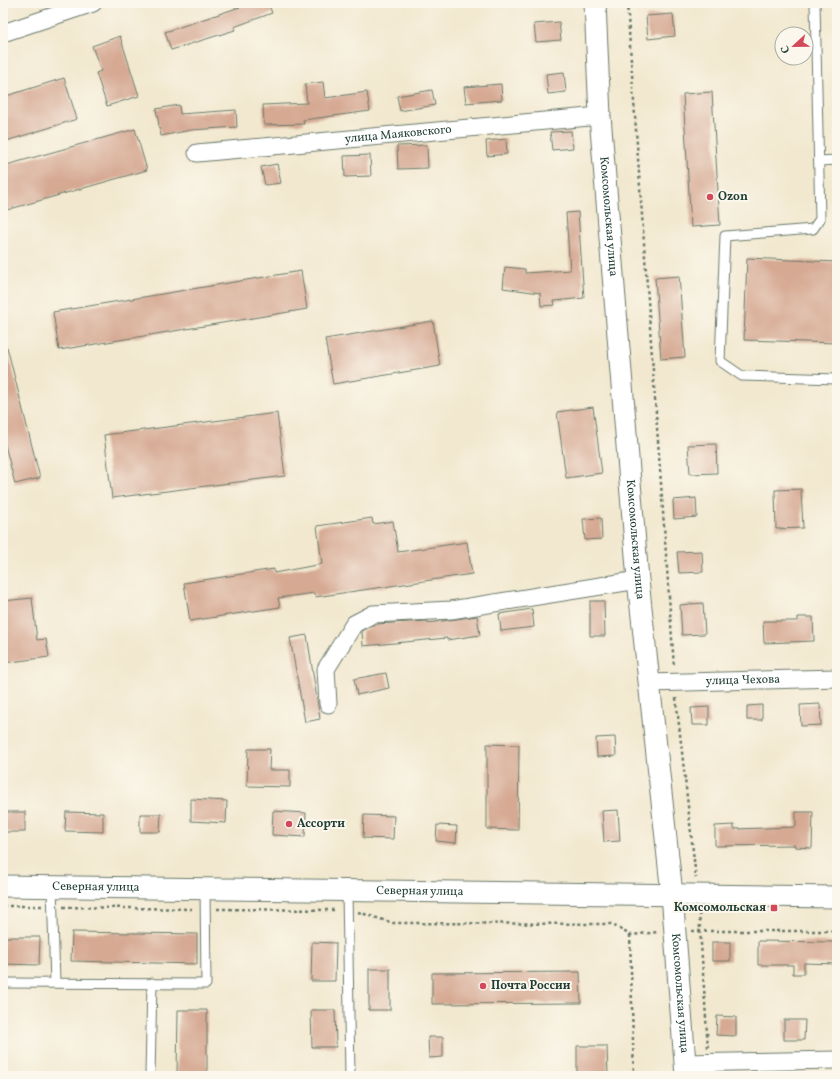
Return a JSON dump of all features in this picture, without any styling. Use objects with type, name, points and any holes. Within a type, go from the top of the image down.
[{"type":"street","points":[[3,33],[93,3]]},
{"type":"street","name":"Комсомольская улица","points":[[595,3],[600,116],[638,580],[672,894],[685,1069]]},
{"type":"street","name":"улица Маяковского","points":[[197,153],[600,116]]},
{"type":"street","points":[[328,704],[326,669],[354,624],[373,614],[451,610],[638,580]]},
{"type":"street","name":"улица Чехова","points":[[649,683],[837,678]]},
{"type":"street","name":"Северная улица","points":[[3,886],[53,897],[205,888],[347,900],[672,894],[837,897]]},
{"type":"street","points":[[685,1069],[709,1062],[837,1060]]},
{"type":"lane","points":[[815,3],[820,219],[813,229],[725,236],[720,361],[742,376],[837,379]]},
{"type":"lane","points":[[819,161],[837,160]]},
{"type":"lane","points":[[3,983],[206,984],[205,888]]},
{"type":"lane","points":[[53,897],[55,983]]},
{"type":"lane","points":[[347,900],[350,1076]]},
{"type":"lane","points":[[150,1076],[152,983]]},
{"type":"path","points":[[627,3],[675,682],[697,894],[709,1062]]},
{"type":"path","points":[[3,906],[53,897],[205,909],[347,900],[354,910],[393,923],[611,924],[630,935],[675,930],[837,932]]},
{"type":"path","points":[[630,935],[634,1076]]},
{"type":"building","points":[[245,3],[268,3],[272,13],[234,27],[235,30],[171,50],[165,32],[246,5]]},
{"type":"building","points":[[673,14],[675,36],[648,39],[646,16]]},
{"type":"building","points":[[559,22],[561,40],[536,42],[534,24]]},
{"type":"building","points":[[120,36],[139,96],[107,106],[96,73],[101,71],[92,46]]},
{"type":"building","points":[[564,72],[566,92],[548,94],[546,74]]},
{"type":"building","points":[[64,78],[77,119],[3,142],[3,97]]},
{"type":"building","points":[[323,82],[325,98],[367,92],[370,111],[303,120],[304,124],[264,125],[263,105],[307,103],[305,84]]},
{"type":"building","points":[[501,84],[502,100],[466,103],[464,87]]},
{"type":"building","points":[[432,90],[435,105],[400,111],[397,96]]},
{"type":"building","points":[[712,92],[720,225],[691,227],[683,94]]},
{"type":"building","points":[[179,105],[180,114],[236,110],[237,127],[191,130],[161,136],[156,109]]},
{"type":"building","points":[[135,129],[147,170],[3,211],[3,166]]},
{"type":"building","points":[[571,131],[573,148],[552,150],[550,132]]},
{"type":"building","points":[[506,139],[507,154],[487,156],[486,141]]},
{"type":"building","points":[[427,145],[428,168],[398,169],[397,146]]},
{"type":"building","points":[[370,155],[371,176],[345,177],[344,156]]},
{"type":"building","points":[[277,164],[281,183],[265,185],[261,167]]},
{"type":"building","points":[[578,212],[584,298],[554,301],[555,305],[541,306],[540,293],[503,288],[505,267],[525,269],[525,273],[570,270],[566,213]]},
{"type":"building","points":[[747,258],[837,262],[837,343],[744,340]]},
{"type":"building","points":[[301,271],[307,309],[59,350],[53,312]]},
{"type":"building","points":[[679,276],[685,357],[661,359],[655,278]]},
{"type":"building","points":[[433,321],[440,366],[333,384],[325,339]]},
{"type":"building","points":[[7,347],[40,478],[15,484],[3,437],[3,348]]},
{"type":"building","points":[[593,407],[602,473],[566,478],[557,412]]},
{"type":"building","points":[[277,413],[285,476],[112,498],[104,435]]},
{"type":"building","points":[[716,444],[717,473],[690,474],[688,445]]},
{"type":"building","points":[[801,489],[803,528],[776,529],[775,490]]},
{"type":"building","points":[[696,498],[697,517],[674,519],[673,500]]},
{"type":"building","points":[[372,518],[373,524],[393,521],[398,552],[467,542],[472,574],[315,597],[314,593],[278,598],[280,607],[190,621],[184,583],[274,569],[274,573],[322,564],[317,526]]},
{"type":"building","points":[[601,518],[602,539],[585,540],[583,519]]},
{"type":"building","points":[[702,551],[703,572],[679,573],[677,552]]},
{"type":"building","points":[[32,598],[37,640],[46,639],[49,657],[3,663],[3,601]]},
{"type":"building","points":[[590,601],[604,601],[605,636],[590,636]]},
{"type":"building","points":[[703,603],[705,634],[682,635],[680,605]]},
{"type":"building","points":[[532,609],[534,627],[501,631],[499,614]]},
{"type":"building","points":[[477,616],[480,635],[447,640],[447,638],[363,646],[362,631],[376,624],[428,621],[428,623]]},
{"type":"building","points":[[798,617],[813,617],[814,641],[764,643],[763,621],[798,621]]},
{"type":"building","points":[[307,635],[320,719],[305,722],[290,638]]},
{"type":"building","points":[[386,673],[389,688],[357,695],[354,679]]},
{"type":"building","points":[[820,704],[821,725],[801,726],[800,705]]},
{"type":"building","points":[[762,705],[762,720],[747,720],[747,706]]},
{"type":"building","points":[[709,707],[709,725],[692,725],[691,708]]},
{"type":"building","points":[[615,737],[616,756],[597,757],[596,738]]},
{"type":"building","points":[[487,744],[519,745],[518,830],[487,829]]},
{"type":"building","points":[[248,749],[270,749],[269,770],[290,770],[290,787],[247,786]]},
{"type":"building","points":[[191,799],[227,801],[226,823],[191,821]]},
{"type":"building","points":[[618,810],[620,841],[604,842],[602,811]]},
{"type":"building","name":"Ассорти","points":[[273,811],[306,813],[305,837],[272,835]]},
{"type":"building","points":[[3,812],[25,812],[25,832],[3,832]]},
{"type":"building","points":[[66,812],[103,813],[103,832],[65,831]]},
{"type":"building","points":[[796,812],[813,812],[812,848],[795,847],[795,845],[715,846],[715,826],[734,825],[734,829],[796,827]]},
{"type":"building","points":[[140,814],[161,814],[160,832],[140,832]]},
{"type":"building","points":[[364,815],[394,816],[393,839],[363,838]]},
{"type":"building","points":[[437,825],[457,826],[456,843],[436,841]]},
{"type":"building","points":[[72,932],[197,934],[197,964],[71,961]]},
{"type":"building","points":[[3,937],[40,937],[39,965],[3,964]]},
{"type":"building","points":[[758,941],[837,942],[837,964],[804,963],[804,974],[793,974],[793,965],[758,965]]},
{"type":"building","points":[[312,942],[336,943],[335,981],[311,981]]},
{"type":"building","points":[[712,942],[730,942],[730,961],[712,961]]},
{"type":"building","points":[[369,969],[390,969],[390,1010],[369,1010]]},
{"type":"building","points":[[580,972],[581,1003],[432,1004],[432,973]]},
{"type":"building","points":[[178,1010],[207,1010],[207,1076],[177,1076]]},
{"type":"building","points":[[311,1010],[335,1010],[336,1047],[312,1047]]},
{"type":"building","points":[[717,1016],[736,1017],[736,1036],[716,1035]]},
{"type":"building","points":[[784,1020],[805,1020],[804,1040],[784,1040]]},
{"type":"building","points":[[428,1037],[443,1037],[443,1057],[429,1058]]},
{"type":"building","points":[[577,1046],[607,1046],[608,1076],[577,1076]]},
{"type":"place","name":"Ozon","points":[[710,197]]},
{"type":"place","name":"Ассорти","points":[[289,824]]},
{"type":"place","name":"Комсомольская","points":[[774,908]]},
{"type":"place","name":"Почта России","points":[[483,986]]}]
